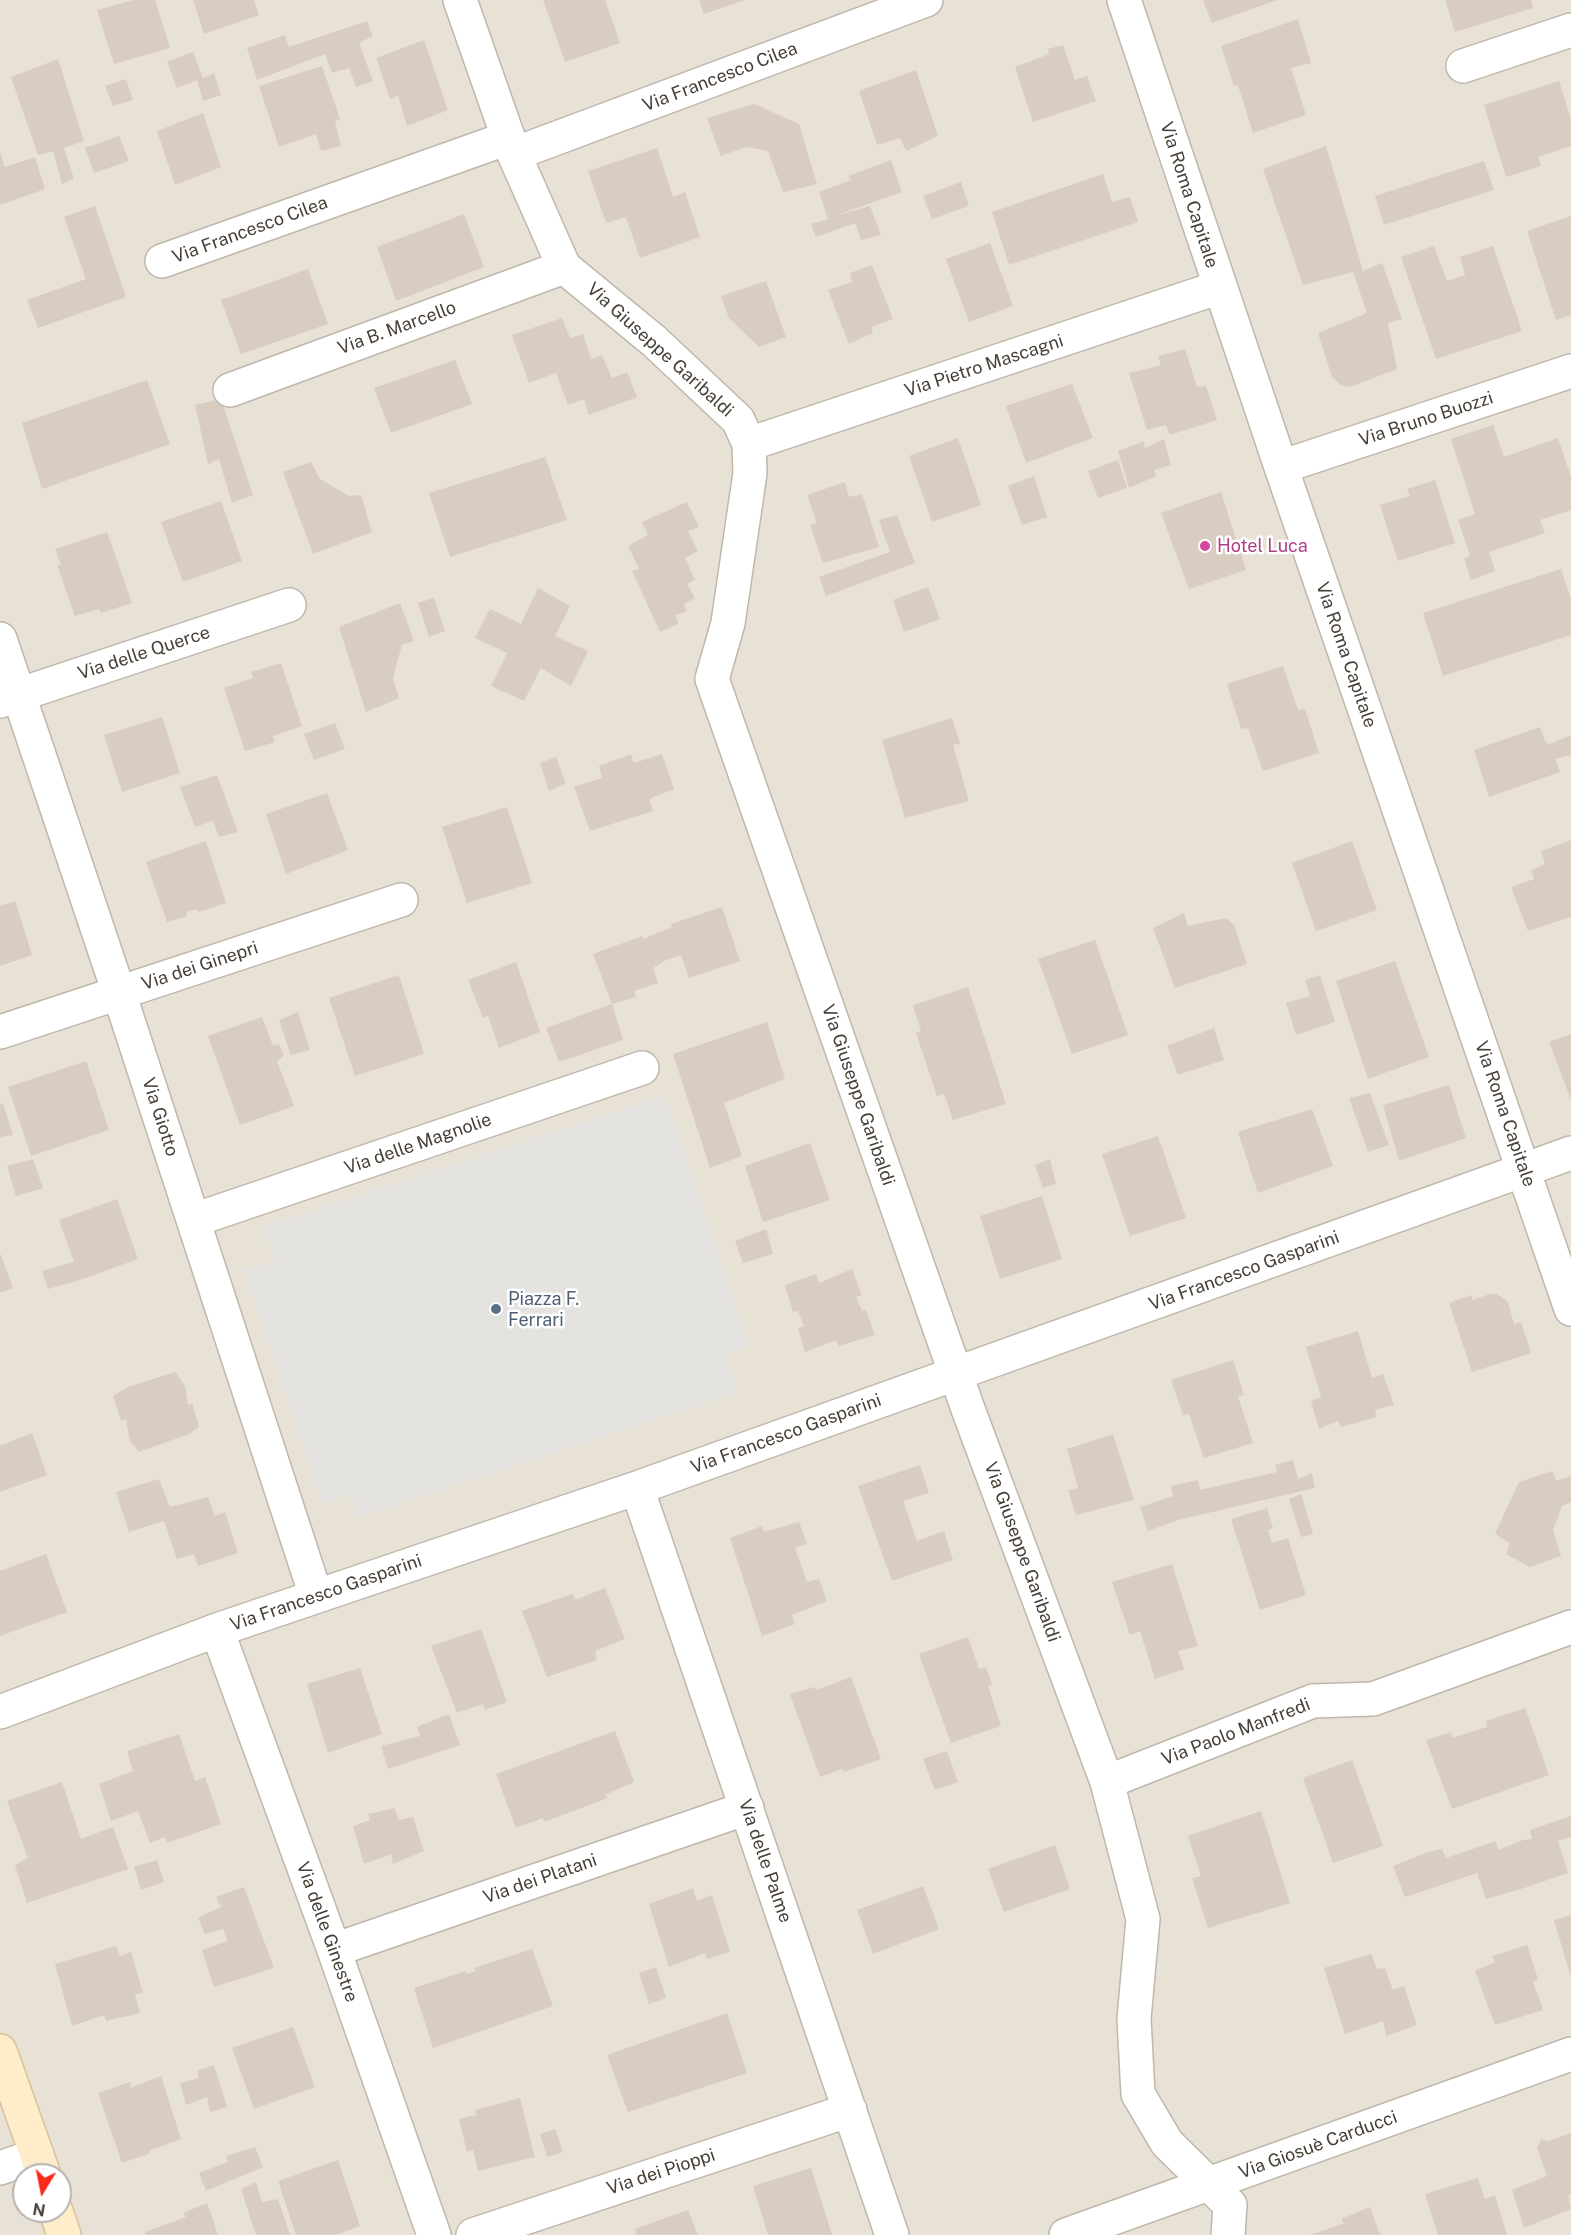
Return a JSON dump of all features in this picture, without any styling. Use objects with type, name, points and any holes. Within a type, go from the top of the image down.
[{"type":"street","name":"Via Giuseppe Garibaldi","points":[[460,0],[511,146],[564,267],[654,341],[738,420],[749,444],[750,474],[730,611],[712,680],[956,1374],[1107,1782],[1143,1919],[1134,2019],[1138,2094],[1167,2143],[1230,2205],[1228,2235]]},
{"type":"street","name":"Via Francesco Cilea","points":[[162,261],[511,146],[926,0]]},
{"type":"street","name":"Via Roma Capitale","points":[[1124,0],[1281,468],[1571,1309]]},
{"type":"street","points":[[1463,66],[1571,30]]},
{"type":"street","name":"Via B. Marcello","points":[[230,390],[564,267]]},
{"type":"street","name":"Via Pietro Mascagni","points":[[749,444],[1220,287]]},
{"type":"street","name":"Via Bruno Buozzi","points":[[1281,468],[1571,371]]},
{"type":"street","name":"Via delle Querce","points":[[10,697],[289,605]]},
{"type":"street","name":"Via Giotto","points":[[0,639],[10,697],[119,993],[316,1596]]},
{"type":"street","name":"Via dei Ginepri","points":[[0,1032],[401,900]]},
{"type":"street","name":"Via delle Magnolie","points":[[194,1221],[642,1068]]},
{"type":"street","name":"Via Francesco Gasparini","points":[[0,1712],[217,1630],[637,1488],[1571,1153]]},
{"type":"street","name":"Via delle Palme","points":[[637,1488],[892,2235]]},
{"type":"street","name":"Via Paolo Manfredi","points":[[1107,1782],[1313,1701],[1373,1700],[1571,1627]]},
{"type":"street","name":"Via delle Ginestre","points":[[217,1630],[334,1950],[434,2235]]},
{"type":"street","name":"Via dei Platani","points":[[334,1950],[747,1808]]},
{"type":"street","points":[[0,2051],[39,2163]]},
{"type":"street","name":"Via Giosuè Carducci","points":[[1066,2235],[1571,2054]]},
{"type":"street","name":"Via dei Pioppi","points":[[473,2235],[849,2110]]},
{"type":"shaded area","points":[[0,0],[1571,0],[1571,2235],[0,2235]]},
{"type":"shaded area","name":"Piazza F. Ferrari","points":[[665,1095],[749,1347],[726,1354],[739,1392],[359,1517],[352,1495],[322,1504],[244,1271],[274,1260],[263,1227]]},
{"type":"building","points":[[134,0],[155,0],[170,48],[114,64],[97,10]]},
{"type":"building","points":[[193,0],[254,0],[259,15],[204,34]]},
{"type":"building","points":[[543,0],[605,0],[620,43],[565,62]]},
{"type":"building","points":[[699,0],[745,0],[704,14]]},
{"type":"building","points":[[1203,0],[1277,0],[1212,23]]},
{"type":"building","points":[[1445,0],[1531,0],[1533,8],[1455,32]]},
{"type":"building","points":[[1298,19],[1311,63],[1291,68],[1306,115],[1253,133],[1238,85],[1234,86],[1221,46]]},
{"type":"building","points":[[367,21],[373,36],[359,43],[373,81],[356,87],[349,68],[332,73],[325,54],[257,80],[247,48],[285,35],[289,47]]},
{"type":"building","points":[[424,40],[448,110],[407,126],[398,95],[390,99],[376,58]]},
{"type":"building","points":[[1063,45],[1075,80],[1087,76],[1096,101],[1033,122],[1015,67],[1049,54],[1048,49]]},
{"type":"building","points":[[193,52],[203,78],[214,73],[221,95],[203,101],[197,80],[177,88],[167,62]]},
{"type":"building","points":[[58,59],[84,141],[64,148],[74,179],[62,184],[53,151],[38,155],[11,77]]},
{"type":"building","points":[[322,66],[340,119],[335,121],[341,146],[321,151],[316,134],[279,147],[259,86]]},
{"type":"building","points":[[916,70],[938,136],[906,151],[900,138],[877,145],[859,91]]},
{"type":"building","points":[[126,79],[133,100],[113,106],[105,86]]},
{"type":"building","points":[[1559,81],[1571,120],[1571,146],[1538,157],[1541,166],[1506,177],[1484,105]]},
{"type":"building","points":[[754,104],[799,124],[817,184],[783,192],[768,151],[746,147],[721,156],[707,118]]},
{"type":"building","points":[[203,113],[221,167],[175,185],[157,131]]},
{"type":"building","points":[[119,136],[129,161],[94,173],[85,148]]},
{"type":"building","points":[[1326,146],[1363,271],[1382,263],[1402,319],[1388,323],[1397,369],[1350,387],[1341,385],[1332,377],[1318,333],[1367,313],[1353,272],[1303,285],[1263,169]]},
{"type":"building","points":[[657,148],[673,197],[685,192],[700,237],[640,258],[626,217],[606,223],[588,171]]},
{"type":"building","points":[[0,152],[5,167],[35,157],[45,189],[0,205]]},
{"type":"building","points":[[891,160],[902,192],[834,216],[870,206],[881,235],[861,240],[855,223],[816,237],[811,224],[828,219],[819,192],[851,180],[848,176]]},
{"type":"building","points":[[1484,161],[1494,190],[1384,225],[1375,196]]},
{"type":"building","points":[[1103,174],[1112,202],[1130,197],[1138,222],[1009,265],[992,212]]},
{"type":"building","points":[[961,182],[969,206],[932,219],[923,196]]},
{"type":"building","points":[[95,206],[126,297],[38,328],[27,300],[86,279],[64,217]]},
{"type":"building","points":[[464,214],[484,267],[396,301],[377,247]]},
{"type":"building","points":[[1571,216],[1571,315],[1556,320],[1527,231]]},
{"type":"building","points":[[990,243],[1013,306],[969,322],[946,259]]},
{"type":"building","points":[[1434,246],[1447,281],[1465,275],[1460,257],[1493,246],[1522,331],[1436,359],[1401,257]]},
{"type":"building","points":[[872,265],[893,319],[871,327],[873,333],[849,344],[828,290],[852,282],[850,273]]},
{"type":"building","points":[[308,269],[328,324],[241,354],[221,300]]},
{"type":"building","points":[[766,281],[786,337],[759,347],[729,318],[721,296]]},
{"type":"building","points":[[562,318],[570,338],[583,334],[591,359],[602,355],[612,378],[627,372],[637,397],[589,415],[584,399],[568,405],[556,373],[529,383],[512,335]]},
{"type":"building","points":[[1185,349],[1197,387],[1206,386],[1217,420],[1170,435],[1166,425],[1147,430],[1129,373],[1161,365],[1158,356]]},
{"type":"building","points":[[455,360],[472,404],[391,433],[374,388]]},
{"type":"building","points":[[147,380],[170,444],[42,489],[22,423]]},
{"type":"building","points":[[1072,384],[1093,438],[1026,463],[1006,406]]},
{"type":"building","points":[[221,399],[253,495],[232,503],[219,459],[208,464],[195,405]]},
{"type":"building","points":[[1493,425],[1504,457],[1558,438],[1571,477],[1571,510],[1540,520],[1545,533],[1489,552],[1495,571],[1471,580],[1464,558],[1470,556],[1458,520],[1475,514],[1451,439]]},
{"type":"building","points":[[958,438],[981,505],[932,522],[909,456]]},
{"type":"building","points":[[1164,439],[1171,465],[1154,470],[1156,476],[1129,488],[1118,451],[1144,441],[1145,448]]},
{"type":"building","points":[[545,457],[567,520],[450,557],[429,493]]},
{"type":"building","points":[[1118,460],[1127,488],[1098,498],[1088,471]]},
{"type":"building","points":[[311,462],[320,479],[349,496],[361,495],[372,532],[313,554],[283,472]]},
{"type":"building","points":[[1034,476],[1047,517],[1022,525],[1008,486]]},
{"type":"building","points":[[1435,480],[1455,543],[1398,561],[1380,505],[1410,496],[1407,489]]},
{"type":"building","points":[[845,482],[849,497],[862,494],[879,547],[823,563],[810,525],[817,523],[807,495]]},
{"type":"building","points":[[1221,492],[1246,570],[1189,589],[1161,513]]},
{"type":"building","points":[[221,501],[242,561],[183,582],[161,522]]},
{"type":"building","points":[[687,502],[699,527],[688,531],[698,551],[685,558],[695,580],[687,584],[695,598],[684,604],[687,611],[676,615],[678,624],[660,632],[632,571],[639,569],[628,546],[648,535],[642,522]]},
{"type":"building","points":[[897,515],[915,563],[826,596],[819,577],[890,552],[879,520]]},
{"type":"building","points":[[107,532],[132,603],[101,613],[99,609],[75,616],[57,565],[61,565],[55,549]]},
{"type":"building","points":[[1561,569],[1571,599],[1571,635],[1443,676],[1423,613]]},
{"type":"building","points":[[928,587],[940,619],[904,632],[893,600]]},
{"type":"building","points":[[538,588],[570,606],[555,636],[588,651],[571,686],[541,668],[524,701],[491,686],[507,653],[475,638],[490,609],[521,624]]},
{"type":"building","points":[[434,598],[445,631],[429,637],[418,603]]},
{"type":"building","points":[[400,603],[414,641],[402,645],[396,666],[393,679],[399,698],[366,712],[339,627]]},
{"type":"building","points":[[281,663],[302,726],[273,736],[275,742],[245,751],[224,688],[253,678],[251,672]]},
{"type":"building","points":[[1283,666],[1298,710],[1305,709],[1319,753],[1263,771],[1248,728],[1241,729],[1227,684]]},
{"type":"building","points":[[162,717],[180,773],[122,792],[104,735]]},
{"type":"building","points":[[952,718],[960,743],[953,745],[969,801],[905,818],[882,740]]},
{"type":"building","points":[[335,723],[345,749],[314,760],[304,734]]},
{"type":"building","points":[[1540,727],[1546,743],[1550,744],[1571,735],[1571,755],[1555,759],[1560,772],[1489,797],[1474,750]]},
{"type":"building","points":[[631,754],[634,763],[662,754],[674,789],[649,799],[653,811],[590,831],[574,787],[602,778],[599,766]]},
{"type":"building","points":[[556,757],[566,783],[549,791],[540,763]]},
{"type":"building","points":[[217,775],[238,832],[219,837],[213,821],[195,827],[180,787]]},
{"type":"building","points":[[327,793],[348,850],[286,874],[266,814]]},
{"type":"building","points":[[507,807],[532,883],[467,903],[442,827]]},
{"type":"building","points":[[1571,840],[1571,917],[1528,931],[1511,887],[1534,879],[1531,870],[1545,864],[1541,851]]},
{"type":"building","points":[[206,841],[226,903],[199,912],[197,909],[186,912],[187,916],[167,922],[146,862]]},
{"type":"building","points":[[1352,841],[1377,910],[1316,931],[1292,863]]},
{"type":"building","points":[[15,901],[32,955],[0,966],[0,906]]},
{"type":"building","points":[[722,907],[740,961],[689,978],[681,955],[653,968],[658,983],[634,991],[636,997],[612,1004],[593,954],[642,936],[643,939],[672,927],[671,924]]},
{"type":"building","points":[[1184,913],[1188,926],[1226,918],[1234,925],[1247,964],[1175,988],[1153,928]]},
{"type":"building","points":[[1095,940],[1128,1035],[1072,1054],[1038,959]]},
{"type":"building","points":[[1395,961],[1429,1057],[1368,1079],[1336,981]]},
{"type":"building","points":[[516,962],[540,1032],[499,1048],[488,1016],[483,1018],[468,980]]},
{"type":"building","points":[[399,975],[424,1054],[355,1076],[329,998]]},
{"type":"building","points":[[1320,975],[1335,1022],[1296,1035],[1286,1003],[1310,996],[1305,980]]},
{"type":"building","points":[[968,987],[1006,1104],[953,1120],[944,1094],[937,1096],[916,1033],[921,1031],[913,1005]]},
{"type":"building","points":[[612,1004],[623,1040],[559,1062],[546,1028]]},
{"type":"building","points":[[298,1012],[310,1050],[291,1055],[279,1020]]},
{"type":"building","points":[[262,1017],[273,1046],[279,1044],[284,1056],[277,1061],[294,1106],[240,1125],[208,1036]]},
{"type":"building","points":[[767,1022],[785,1079],[724,1103],[742,1156],[710,1168],[673,1054]]},
{"type":"building","points":[[1214,1028],[1224,1060],[1178,1075],[1167,1046]]},
{"type":"building","points":[[1571,1034],[1571,1100],[1549,1042]]},
{"type":"building","points":[[86,1061],[109,1130],[31,1156],[8,1087]]},
{"type":"building","points":[[1449,1085],[1466,1138],[1399,1161],[1383,1105]]},
{"type":"building","points":[[1370,1093],[1389,1145],[1368,1152],[1349,1098]]},
{"type":"building","points":[[3,1103],[13,1135],[0,1137],[0,1104]]},
{"type":"building","points":[[1312,1109],[1333,1166],[1258,1193],[1238,1132]]},
{"type":"building","points":[[1158,1136],[1186,1218],[1130,1236],[1102,1154]]},
{"type":"building","points":[[810,1143],[830,1200],[763,1222],[745,1166]]},
{"type":"building","points":[[33,1159],[43,1188],[16,1196],[7,1166]]},
{"type":"building","points":[[1050,1159],[1056,1184],[1043,1188],[1035,1165]]},
{"type":"building","points":[[1042,1196],[1062,1259],[1000,1279],[980,1216]]},
{"type":"building","points":[[117,1199],[138,1259],[48,1289],[42,1271],[74,1262],[59,1220]]},
{"type":"building","points":[[766,1229],[773,1254],[743,1263],[735,1241]]},
{"type":"building","points":[[0,1253],[13,1288],[0,1293]]},
{"type":"building","points":[[852,1269],[862,1295],[856,1297],[862,1311],[866,1310],[875,1335],[839,1346],[836,1340],[805,1352],[798,1328],[804,1326],[798,1311],[793,1312],[785,1285],[816,1274],[819,1283]]},
{"type":"building","points":[[1497,1294],[1508,1302],[1514,1324],[1521,1322],[1531,1353],[1472,1372],[1449,1303],[1471,1295],[1473,1300]]},
{"type":"building","points":[[1358,1331],[1372,1378],[1383,1374],[1394,1405],[1375,1410],[1377,1417],[1341,1427],[1338,1421],[1319,1429],[1311,1401],[1321,1397],[1306,1347]]},
{"type":"building","points":[[1233,1360],[1244,1395],[1238,1396],[1253,1443],[1204,1458],[1189,1414],[1183,1415],[1171,1380]]},
{"type":"building","points":[[175,1372],[185,1386],[188,1405],[192,1403],[199,1427],[189,1434],[139,1452],[130,1441],[126,1419],[121,1421],[113,1396],[128,1387]]},
{"type":"building","points":[[32,1433],[47,1475],[0,1492],[0,1446]]},
{"type":"building","points":[[1113,1434],[1134,1500],[1076,1515],[1068,1490],[1078,1488],[1067,1449]]},
{"type":"building","points":[[1293,1460],[1298,1479],[1312,1473],[1315,1488],[1178,1520],[1148,1531],[1140,1507],[1173,1496],[1171,1486],[1198,1480],[1200,1490],[1277,1472],[1275,1465]]},
{"type":"building","points":[[920,1465],[929,1493],[903,1501],[917,1541],[944,1531],[953,1560],[892,1581],[858,1486]]},
{"type":"building","points":[[1552,1471],[1556,1481],[1571,1476],[1571,1502],[1562,1506],[1553,1530],[1561,1556],[1530,1567],[1506,1554],[1510,1543],[1495,1534],[1519,1482]]},
{"type":"building","points":[[159,1479],[170,1507],[208,1497],[215,1516],[225,1512],[238,1553],[198,1566],[194,1554],[177,1559],[164,1521],[129,1532],[116,1492]]},
{"type":"building","points":[[1301,1494],[1313,1534],[1301,1537],[1289,1499]]},
{"type":"building","points":[[1267,1508],[1273,1528],[1268,1530],[1272,1543],[1288,1538],[1306,1595],[1260,1610],[1231,1519]]},
{"type":"building","points":[[799,1522],[807,1544],[795,1548],[807,1582],[819,1579],[827,1601],[792,1615],[795,1624],[762,1636],[730,1538],[762,1526],[764,1532]]},
{"type":"building","points":[[46,1554],[67,1612],[0,1636],[0,1571]]},
{"type":"building","points":[[1172,1564],[1198,1646],[1178,1651],[1184,1669],[1155,1679],[1140,1631],[1130,1635],[1112,1582]]},
{"type":"building","points":[[605,1588],[625,1639],[595,1651],[597,1660],[547,1677],[522,1611],[573,1594],[575,1600]]},
{"type":"building","points":[[481,1629],[507,1702],[485,1710],[483,1704],[457,1713],[431,1646]]},
{"type":"building","points":[[968,1637],[979,1669],[986,1667],[992,1685],[988,1686],[1001,1726],[951,1743],[919,1654]]},
{"type":"building","points":[[360,1668],[382,1734],[328,1753],[307,1684]]},
{"type":"building","points":[[851,1677],[881,1759],[844,1772],[842,1769],[820,1777],[790,1694],[815,1687],[816,1690]]},
{"type":"building","points":[[1525,1708],[1549,1775],[1452,1809],[1426,1740],[1451,1732],[1452,1738],[1487,1727],[1486,1721]]},
{"type":"building","points":[[449,1714],[460,1745],[388,1769],[381,1746],[420,1736],[417,1727]]},
{"type":"building","points":[[615,1731],[634,1782],[605,1795],[608,1798],[544,1822],[543,1818],[516,1828],[496,1774]]},
{"type":"building","points":[[179,1734],[195,1781],[205,1777],[221,1824],[167,1843],[165,1837],[150,1843],[138,1811],[111,1821],[99,1784],[133,1771],[127,1751]]},
{"type":"building","points":[[947,1751],[958,1782],[935,1790],[923,1759]]},
{"type":"building","points":[[1352,1760],[1383,1846],[1333,1863],[1303,1778]]},
{"type":"building","points":[[62,1782],[81,1839],[113,1827],[128,1869],[27,1903],[15,1865],[28,1858],[7,1801]]},
{"type":"building","points":[[394,1808],[399,1820],[413,1817],[424,1851],[393,1864],[391,1854],[364,1864],[353,1826],[370,1820],[368,1814]]},
{"type":"building","points":[[1261,1811],[1290,1903],[1208,1928],[1192,1878],[1201,1876],[1188,1836]]},
{"type":"building","points":[[1571,1816],[1571,1837],[1558,1841],[1568,1873],[1486,1899],[1477,1873],[1405,1897],[1393,1866],[1442,1849],[1446,1858],[1496,1841],[1498,1850],[1523,1840],[1532,1839],[1530,1830]]},
{"type":"building","points":[[1055,1845],[1070,1889],[1004,1912],[988,1869]]},
{"type":"building","points":[[157,1860],[164,1882],[141,1890],[134,1867]]},
{"type":"building","points":[[923,1886],[939,1929],[873,1954],[857,1910]]},
{"type":"building","points":[[244,1887],[274,1968],[214,1987],[202,1950],[228,1941],[223,1929],[205,1934],[198,1918],[221,1907],[216,1897]]},
{"type":"building","points":[[693,1888],[697,1901],[712,1895],[730,1952],[707,1959],[705,1953],[669,1967],[649,1904]]},
{"type":"building","points":[[1571,1915],[1571,1974],[1570,1974],[1554,1920]]},
{"type":"building","points":[[1527,1945],[1538,1979],[1533,1982],[1543,2010],[1495,2025],[1475,1971],[1495,1962],[1492,1956]]},
{"type":"building","points":[[116,1946],[120,1956],[131,1952],[143,1993],[135,1994],[140,2013],[106,2021],[104,2015],[72,2026],[55,1964]]},
{"type":"building","points":[[532,1949],[553,2006],[433,2048],[414,1988],[466,1971],[466,1974],[476,1971],[474,1968]]},
{"type":"building","points":[[1371,1954],[1377,1969],[1385,1968],[1393,1990],[1404,1986],[1417,2025],[1386,2036],[1383,2021],[1345,2034],[1324,1968]]},
{"type":"building","points":[[656,1967],[666,1998],[649,2004],[639,1973]]},
{"type":"building","points":[[727,2013],[747,2073],[628,2112],[607,2055]]},
{"type":"building","points":[[293,2027],[315,2087],[254,2109],[232,2048]]},
{"type":"building","points":[[214,2065],[227,2107],[210,2112],[207,2097],[186,2105],[180,2083],[199,2078],[197,2071]]},
{"type":"building","points":[[161,2076],[181,2139],[122,2163],[98,2093],[130,2082],[131,2088]]},
{"type":"building","points":[[520,2098],[535,2157],[478,2171],[473,2150],[467,2152],[459,2119],[476,2115],[475,2110]]},
{"type":"building","points":[[555,2129],[563,2152],[547,2157],[540,2134]]},
{"type":"building","points":[[1571,2133],[1571,2194],[1568,2195],[1571,2209],[1524,2228],[1512,2190],[1547,2176],[1537,2148],[1541,2139],[1548,2141]]},
{"type":"building","points":[[255,2147],[263,2167],[206,2191],[199,2173],[228,2162],[226,2156]]},
{"type":"building","points":[[338,2160],[360,2226],[336,2235],[296,2235],[278,2181]]},
{"type":"building","points":[[811,2168],[832,2235],[768,2235],[753,2186]]},
{"type":"building","points":[[1478,2178],[1485,2199],[1495,2195],[1507,2235],[1438,2235],[1425,2194]]},
{"type":"building","points":[[256,2182],[262,2202],[278,2199],[290,2235],[256,2235],[241,2189]]},
{"type":"building","points":[[207,2203],[218,2235],[146,2235],[145,2232],[186,2217],[183,2213]]},
{"type":"building","points":[[1370,2207],[1380,2235],[1311,2235],[1344,2223],[1341,2219]]},
{"type":"building","points":[[688,2210],[698,2235],[637,2235],[635,2229]]},
{"type":"place","name":"Hotel Luca","points":[[1205,546]]},
{"type":"place","name":"Piazza F. Ferrari","points":[[496,1309]]}]
